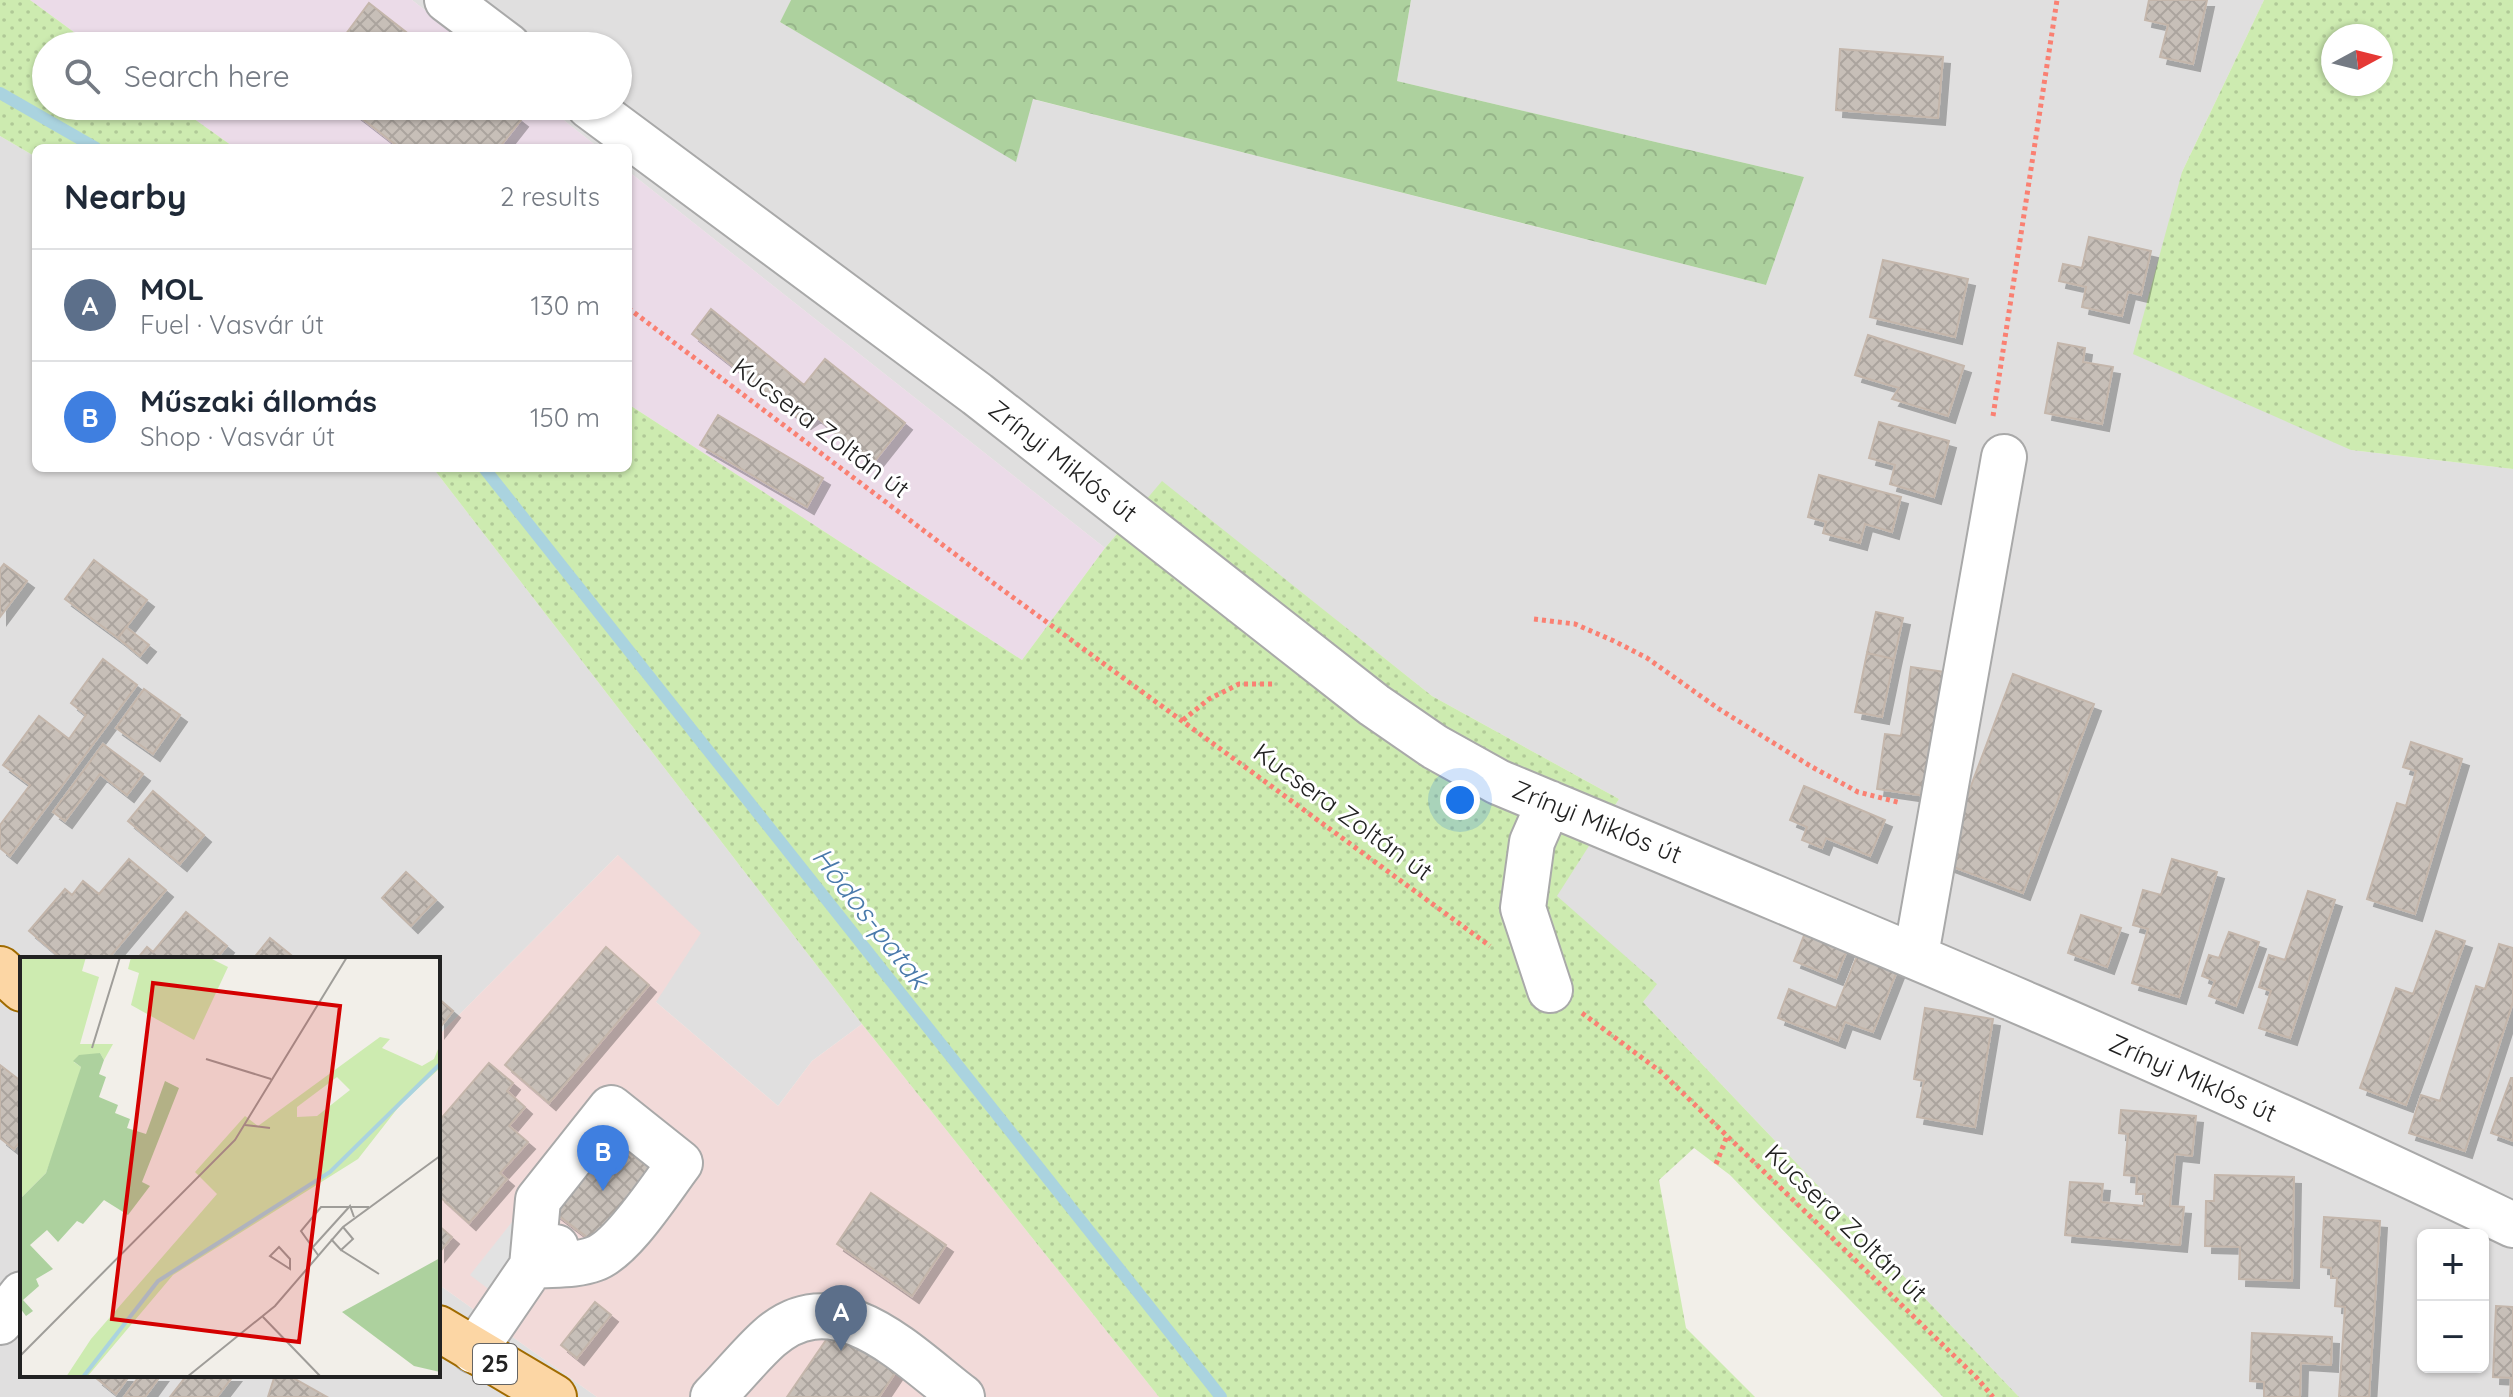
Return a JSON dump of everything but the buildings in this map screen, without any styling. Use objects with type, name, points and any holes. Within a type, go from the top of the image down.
[{"type":"main road","points":[[0,969],[20,987]]},
{"type":"main road","name":"25","points":[[456,1340],[554,1397]]},
{"type":"street","points":[[447,0],[489,32]]},
{"type":"street","name":"Zrínyi Miklós út","points":[[608,120],[977,394],[1374,705],[1435,747],[1498,782],[1916,955],[2388,1165],[2513,1225]]},
{"type":"street","points":[[1916,955],[2004,457]]},
{"type":"street","points":[[1549,803],[1532,842],[1523,908],[1550,990]]},
{"type":"street","points":[[456,1340],[546,1255]]},
{"type":"street","points":[[0,1322],[20,1297]]},
{"type":"street","points":[[713,1397],[771,1337],[797,1321],[819,1316],[844,1318],[866,1325],[962,1397]]},
{"type":"path","points":[[2004,457],[1990,436],[2057,0]]},
{"type":"path","name":"Kucsera Zoltán út","points":[[632,311],[996,585],[1661,1072],[1993,1397]]},
{"type":"path","points":[[1534,619],[1575,624],[1625,646],[1799,759],[1858,792],[1941,813]]},
{"type":"path","points":[[1183,720],[1209,699],[1239,684],[1278,685]]},
{"type":"path","points":[[1716,1164],[1727,1136]]},
{"type":"shaded area","points":[[30,0],[412,0],[453,32],[74,32]]},
{"type":"shaded area","points":[[412,0],[791,0],[780,22],[1016,161],[1032,99],[1766,285],[1804,177],[1397,81],[1411,0],[2264,0],[2182,172],[2351,450],[2513,469],[2513,1397],[2019,1397],[1643,1002],[1656,984],[1556,896],[1619,799],[1432,696],[1162,482],[1105,548],[632,174],[632,144],[594,144],[564,120],[632,120],[632,32],[453,32]]},
{"type":"shaded area","points":[[196,120],[564,120],[594,144],[229,144]]},
{"type":"shaded area","points":[[0,136],[32,155],[32,472],[436,472],[862,1024],[812,1061],[778,1106],[656,1002],[618,855],[440,1034],[440,957],[20,957],[20,1377],[440,1377],[440,1285],[597,1397],[0,1397]]},
{"type":"shaded area","points":[[632,174],[1105,548],[1022,660],[632,407]]},
{"type":"shaded area","points":[[618,855],[701,933],[656,1002],[778,1106],[812,1061],[862,1024],[1159,1397],[597,1397],[440,1285],[440,1034]]},
{"type":"shaded area","points":[[523,1208],[548,1227],[495,1294],[470,1275]]},
{"type":"green space","points":[[0,0],[30,0],[74,32],[32,32],[32,120],[196,120],[229,144],[32,144],[32,155],[0,136]]},
{"type":"green space","points":[[791,0],[1411,0],[1397,81],[1804,177],[1766,285],[1033,99],[1016,162],[780,22]]},
{"type":"green space","points":[[2264,0],[2513,0],[2513,469],[2351,450],[2133,354],[2182,172]]},
{"type":"green space","points":[[632,407],[1022,660],[1105,548],[1162,481],[1432,696],[1619,799],[1557,896],[1657,984],[1643,1002],[2019,1397],[1943,1397],[1730,1175],[1694,1148],[1659,1180],[1686,1328],[1755,1397],[1159,1397],[862,1024],[436,472],[632,472]]},
{"type":"waterway","name":"Hódos-patak","points":[[0,93],[32,111]]},
{"type":"waterway","name":"Hódos-patak","points":[[47,120],[89,144]]},
{"type":"waterway","name":"Hódos-patak","points":[[487,472],[1221,1397]]},
{"type":"place","name":"Műszaki állomás","points":[[603,1191]]},
{"type":"place","name":"MOL","points":[[841,1351]]}]
